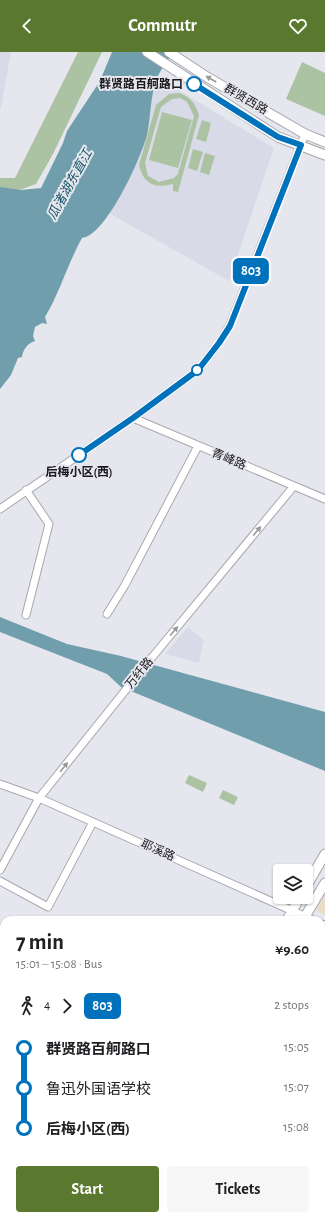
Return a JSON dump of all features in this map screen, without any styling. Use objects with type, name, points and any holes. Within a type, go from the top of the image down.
[{"type":"main road","name":"群贤西路","points":[[147,52],[278,137],[325,155]]},
{"type":"main road","name":"群贤西路","points":[[172,54],[305,134],[325,142]]},
{"type":"main road","points":[[313,875],[325,854]]},
{"type":"main road","points":[[308,916],[325,883]]},
{"type":"main road","points":[[289,916],[296,904]]},
{"type":"street","points":[[0,509],[133,418],[198,370],[230,326],[305,134]]},
{"type":"street","name":"青峰路","points":[[133,418],[325,499]]},
{"type":"street","points":[[107,614],[125,585],[198,446]]},
{"type":"street","name":"万纤路","points":[[0,870],[39,798],[122,694],[294,486]]},
{"type":"street","points":[[26,490],[49,524],[26,615]]},
{"type":"street","name":"耶溪路","points":[[0,784],[39,798],[293,910],[302,916]]},
{"type":"street","points":[[0,881],[48,907],[93,822]]},
{"type":"shaded area","points":[[0,52],[11,52],[0,112]]},
{"type":"shaded area","points":[[157,77],[274,148],[229,281],[107,212]]},
{"type":"shaded area","points":[[188,627],[204,640],[199,663],[165,654]]},
{"type":"shaded area","points":[[325,894],[325,915],[316,911]]},
{"type":"green space","points":[[78,52],[102,52],[53,154],[36,184],[17,191],[0,190],[0,178],[15,178]]},
{"type":"green space","points":[[302,62],[325,73],[325,116],[286,99]]},
{"type":"green space","points":[[180,93],[190,99],[196,107],[199,115],[178,192],[173,191],[173,184],[161,186],[151,184],[143,177],[139,165],[156,105],[169,94]],"holes":[[[180,98],[187,102],[194,116],[178,174],[174,178],[159,182],[148,176],[145,163],[161,107],[172,99]]]},
{"type":"green space","points":[[162,112],[192,120],[178,168],[149,160]]},
{"type":"green space","points":[[202,120],[211,123],[206,142],[196,139]]},
{"type":"green space","points":[[193,149],[203,152],[197,171],[188,168]]},
{"type":"green space","points":[[205,153],[215,156],[209,175],[200,172]]},
{"type":"green space","points":[[189,775],[207,783],[203,792],[185,783]]},
{"type":"green space","points":[[223,790],[238,797],[234,805],[219,798]]},
{"type":"water","name":"瓜渚湖东直江","points":[[112,52],[173,52],[157,78],[152,99],[147,135],[138,161],[130,177],[112,211],[91,234],[82,238],[45,317],[47,324],[42,323],[35,327],[33,336],[35,341],[28,345],[23,351],[22,357],[18,358],[11,375],[0,389],[0,187],[21,190],[41,188],[63,143],[67,131],[100,81]]},
{"type":"water","points":[[0,617],[67,644],[121,656],[325,712],[325,771],[121,687],[107,674],[0,632]]},
{"type":"bus line","name":"803","points":[[79,455],[133,418],[198,370],[219,343],[230,326],[301,145],[278,137],[194,84]]},
{"type":"place","name":"群贤路百舸路口","points":[[194,84]]},
{"type":"place","name":"后梅小区(西)","points":[[79,455]]}]
